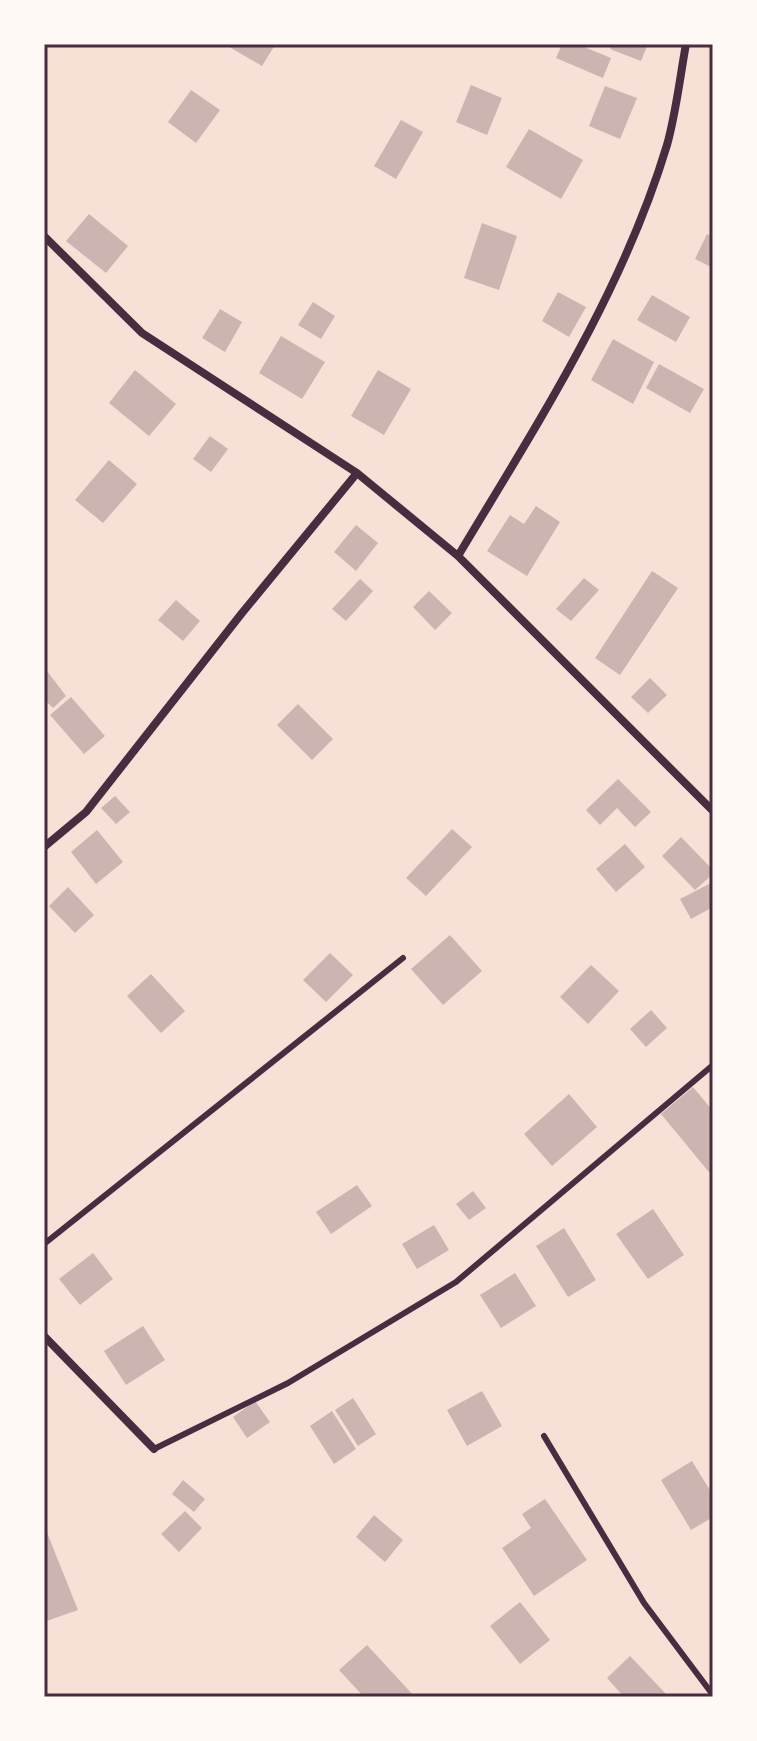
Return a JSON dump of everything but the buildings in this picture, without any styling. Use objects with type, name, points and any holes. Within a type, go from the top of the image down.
[{"type":"street","points":[[458,556],[571,369],[632,244],[667,143],[686,44]]},
{"type":"street","points":[[44,236],[142,333],[357,473],[458,556],[713,811]]},
{"type":"street","points":[[44,847],[86,812],[242,613],[357,473]]},
{"type":"street","points":[[44,1336],[154,1449]]},
{"type":"lane","points":[[44,1244],[403,958]]},
{"type":"lane","points":[[154,1449],[288,1383],[456,1282],[713,1065]]},
{"type":"lane","points":[[544,1436],[644,1603],[713,1695]]}]
